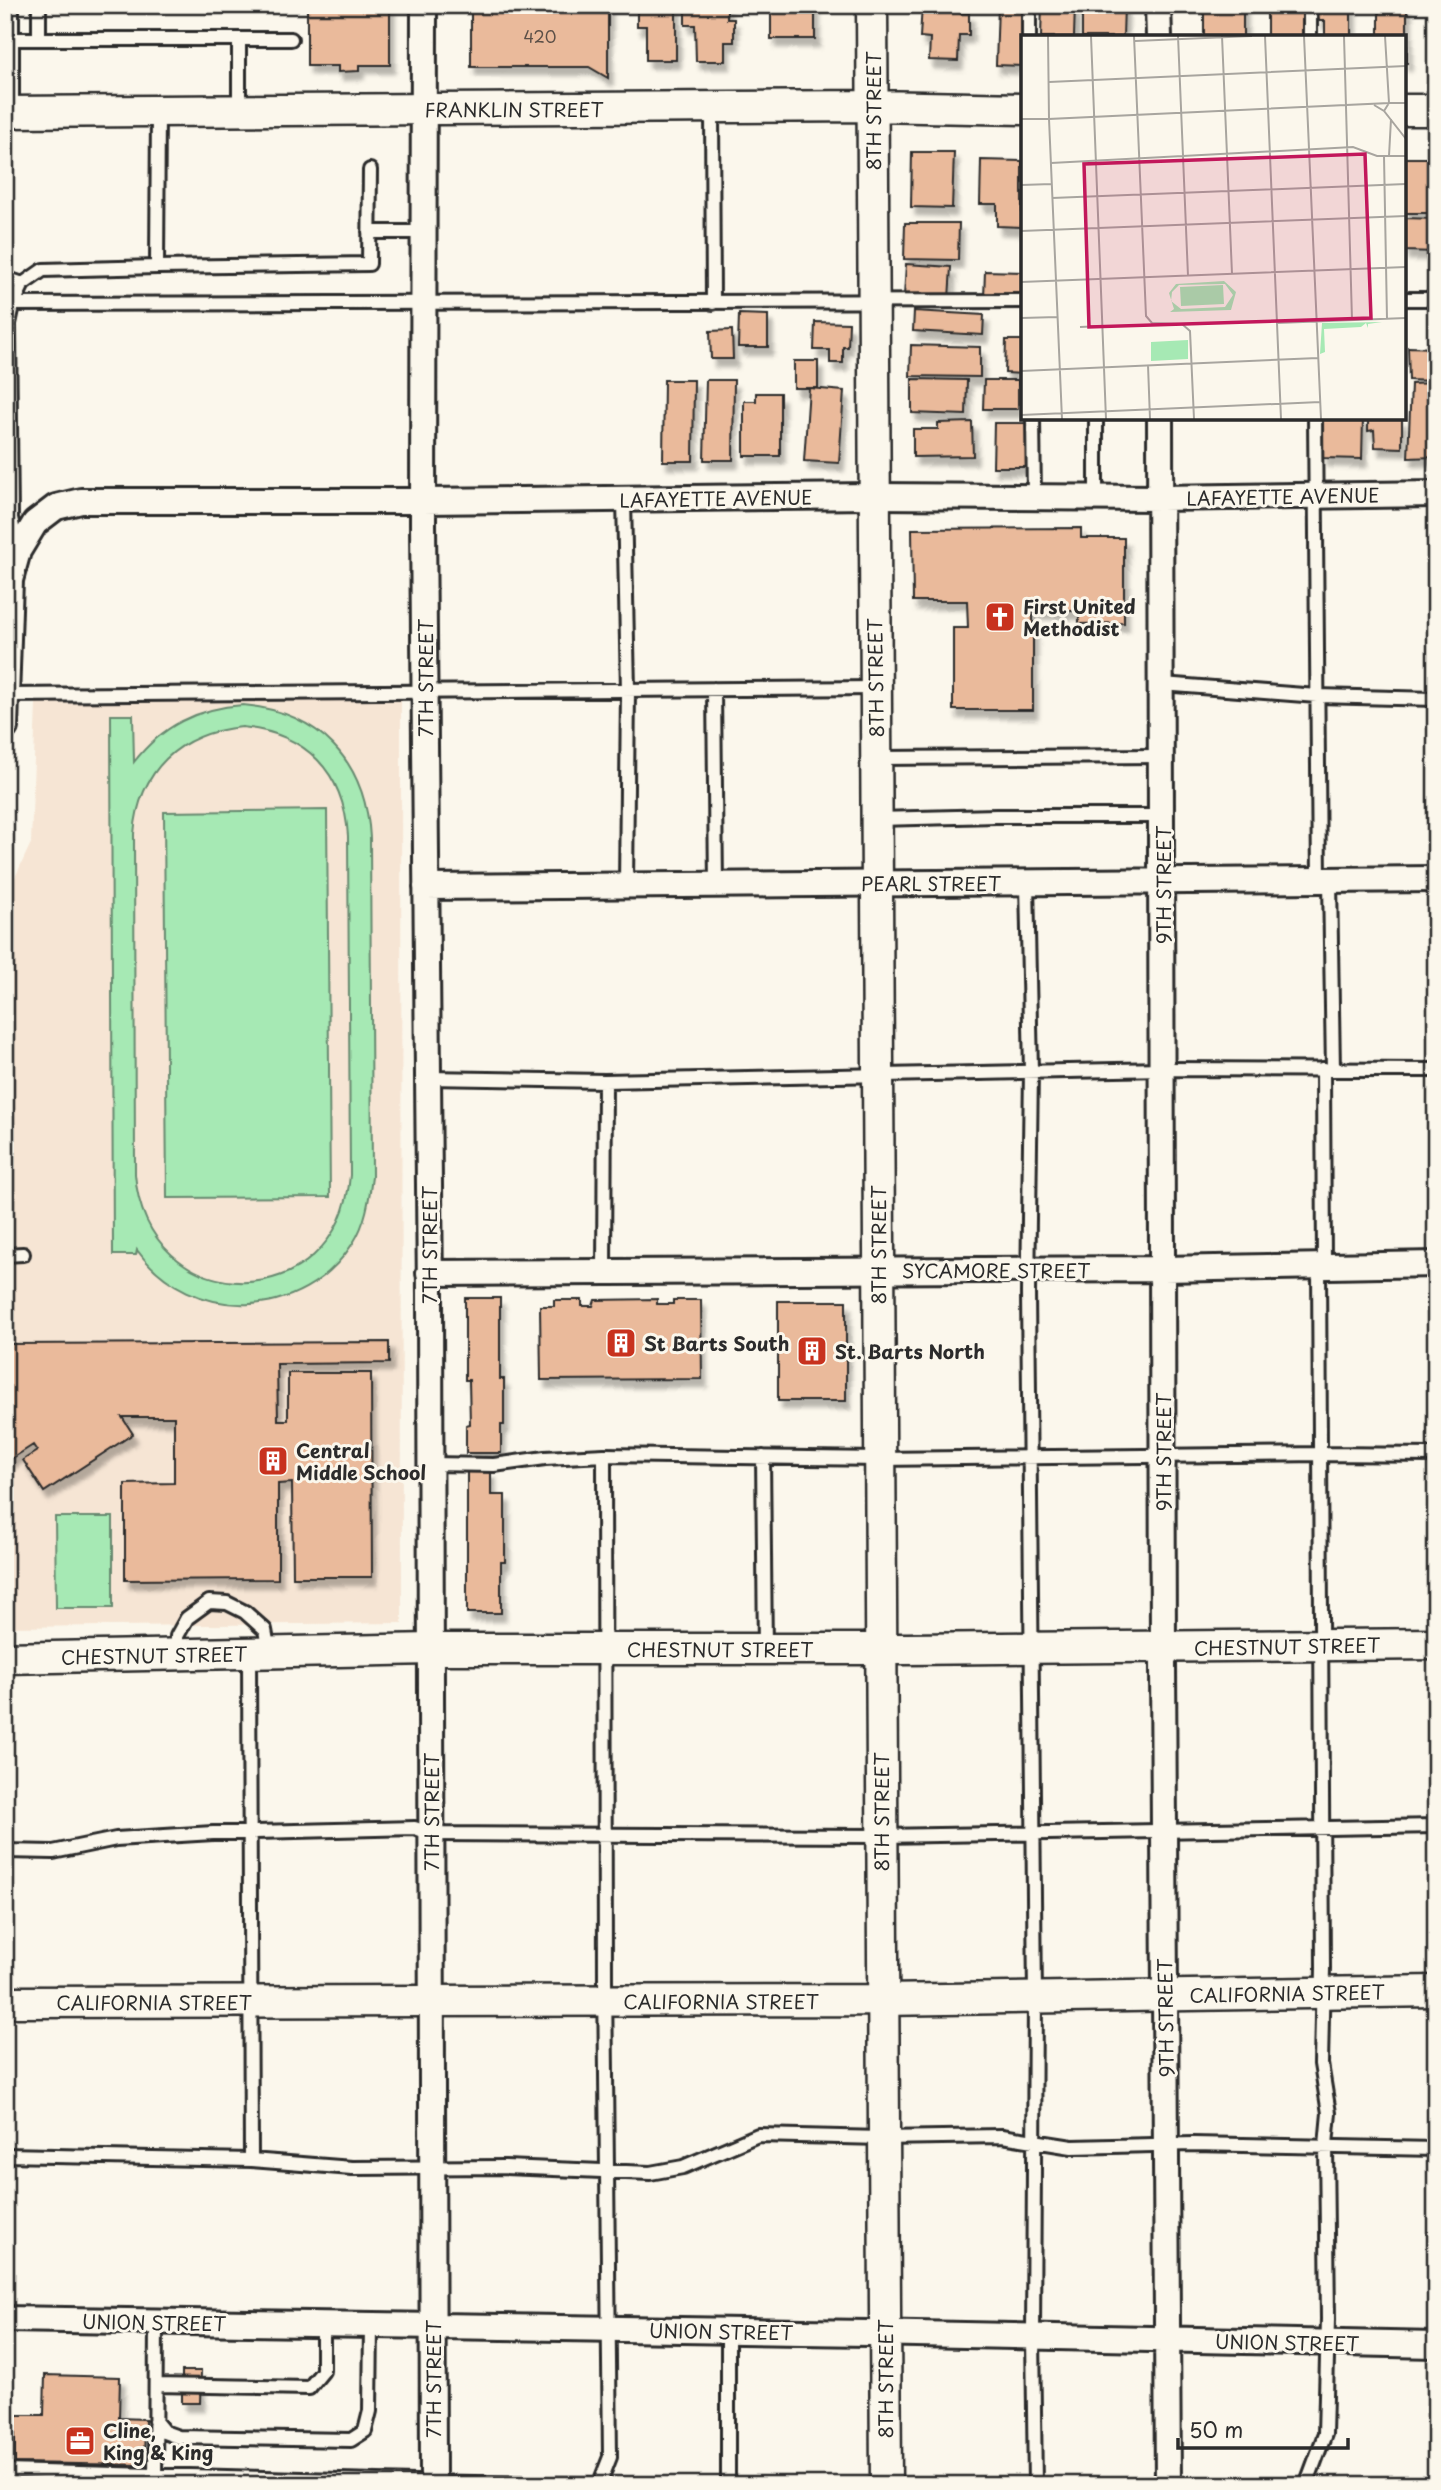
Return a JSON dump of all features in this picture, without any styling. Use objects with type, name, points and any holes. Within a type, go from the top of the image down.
[{"type":"street","points":[[5,112],[6,5]]},
{"type":"street","name":"7TH STREET","points":[[424,5],[423,501],[431,1649],[433,2484]]},
{"type":"street","name":"8TH STREET","points":[[872,5],[886,2485]]},
{"type":"street","points":[[1158,5],[1159,35]]},
{"type":"street","name":"FRANKLIN STREET","points":[[5,112],[873,106],[1021,109]]},
{"type":"street","points":[[1406,110],[1436,110]]},
{"type":"street","name":"9TH STREET","points":[[1160,420],[1168,2485]]},
{"type":"street","name":"LAFAYETTE AVENUE","points":[[5,727],[10,580],[18,551],[35,523],[56,507],[81,500],[423,501],[873,496],[1161,498],[1436,494]]},
{"type":"street","name":"PEARL STREET","points":[[426,887],[1436,879]]},
{"type":"street","name":"SYCAMORE STREET","points":[[429,1273],[1163,1269],[1436,1264]]},
{"type":"street","name":"CHESTNUT STREET","points":[[5,1658],[431,1649],[880,1649],[1436,1644]]},
{"type":"street","name":"CALIFORNIA STREET","points":[[5,2002],[882,2000],[1436,1991]]},
{"type":"street","name":"UNION STREET","points":[[5,2319],[1436,2344]]},
{"type":"lane","points":[[39,5],[39,39]]},
{"type":"lane","points":[[1029,5],[1029,35]]},
{"type":"lane","points":[[1310,5],[1310,35]]},
{"type":"lane","points":[[6,39],[291,39]]},
{"type":"lane","points":[[239,39],[239,111]]},
{"type":"lane","points":[[712,107],[713,303]]},
{"type":"lane","points":[[157,267],[158,111]]},
{"type":"lane","points":[[18,551],[11,518],[9,305],[23,284],[43,270],[369,264],[370,170]]},
{"type":"lane","points":[[369,232],[424,232]]},
{"type":"lane","points":[[5,278],[23,284]]},
{"type":"lane","points":[[1406,299],[1436,299]]},
{"type":"lane","points":[[9,305],[1021,301]]},
{"type":"lane","points":[[1033,420],[1034,497]]},
{"type":"lane","points":[[1096,420],[1096,498]]},
{"type":"lane","points":[[1306,2485],[1325,2434],[1328,2343],[1326,2145],[1329,2113],[1321,2064],[1322,1266],[1328,1069],[1317,696],[1315,420]]},
{"type":"lane","points":[[624,499],[628,690],[626,885]]},
{"type":"lane","points":[[1162,684],[1317,696],[1436,699]]},
{"type":"lane","points":[[6,695],[876,688]]},
{"type":"lane","points":[[714,689],[716,885]]},
{"type":"lane","points":[[876,758],[1162,755]]},
{"type":"lane","points":[[877,819],[1163,816]]},
{"type":"lane","points":[[1027,883],[1031,1071],[1028,1270],[1035,1997],[1032,2336],[1035,2485]]},
{"type":"lane","points":[[428,1078],[605,1081],[878,1073],[1163,1069],[1436,1070]]},
{"type":"lane","points":[[604,1272],[605,1081]]},
{"type":"lane","points":[[5,1255],[23,1255]]},
{"type":"lane","points":[[430,1464],[494,1465],[545,1458],[604,1455],[879,1459],[1436,1455]]},
{"type":"lane","points":[[5,2471],[155,2480],[601,2485],[610,2456],[605,2001],[604,1455]]},
{"type":"lane","points":[[763,1457],[765,1649]]},
{"type":"lane","points":[[177,1655],[177,1636],[187,1618],[209,1602],[227,1603],[245,1612],[265,1630],[259,1653],[251,1832],[251,2160]]},
{"type":"lane","points":[[5,1851],[53,1852],[116,1839],[415,1828],[430,1834],[881,1836],[1436,1826]]},
{"type":"lane","points":[[5,2154],[251,2160],[352,2168],[505,2168],[650,2173],[683,2167],[758,2136],[1002,2136],[1072,2147],[1167,2144],[1436,2149]]},
{"type":"lane","points":[[155,2480],[156,2322]]},
{"type":"lane","points":[[156,2385],[309,2388],[323,2371],[323,2325]]},
{"type":"lane","points":[[155,2421],[164,2432],[178,2437],[351,2440],[365,2431],[370,2411],[371,2326]]},
{"type":"lane","points":[[728,2331],[728,2485]]},
{"type":"shaded area","points":[[401,699],[402,1623],[5,1627],[5,899],[31,843],[36,703]]},
{"type":"green space","points":[[243,705],[294,718],[316,730],[334,745],[359,786],[367,810],[370,838],[372,1177],[366,1211],[353,1243],[332,1269],[306,1288],[277,1300],[247,1304],[216,1302],[187,1292],[160,1274],[137,1250],[136,1255],[113,1255],[111,715],[133,715],[134,762],[156,738],[182,721],[226,707]],"holes":[[[242,727],[265,731],[303,747],[318,760],[330,775],[345,813],[348,836],[350,1175],[338,1222],[313,1255],[280,1275],[243,1282],[205,1275],[172,1255],[147,1221],[135,1174],[134,834],[137,811],[144,791],[166,759],[181,747],[199,737],[219,731]]]},
{"type":"green space","points":[[327,810],[330,1197],[167,1198],[164,812]]},
{"type":"green space","points":[[55,1517],[113,1517],[113,1608],[56,1608]]},
{"type":"building","points":[[307,5],[390,5],[390,65],[359,65],[359,71],[338,72],[338,66],[307,66]]},
{"type":"building","points":[[471,5],[608,5],[608,78],[589,67],[471,67]]},
{"type":"building","points":[[637,5],[676,5],[676,60],[646,60],[646,26],[637,26]]},
{"type":"building","points":[[685,5],[727,5],[727,19],[734,19],[734,42],[725,42],[725,61],[696,61],[695,25],[685,25]]},
{"type":"building","points":[[771,5],[815,5],[815,39],[771,39]]},
{"type":"building","points":[[922,5],[961,5],[960,13],[969,13],[969,35],[959,35],[958,61],[929,60],[930,38],[920,37]]},
{"type":"building","points":[[998,5],[1026,6],[1025,35],[1021,35],[1021,66],[996,65]]},
{"type":"building","points":[[1042,5],[1075,5],[1074,35],[1041,35]]},
{"type":"building","points":[[1082,5],[1124,5],[1123,35],[1082,35]]},
{"type":"building","points":[[1214,5],[1243,5],[1243,35],[1204,35],[1204,9],[1214,9]]},
{"type":"building","points":[[1267,5],[1303,5],[1303,35],[1267,35]]},
{"type":"building","points":[[1318,5],[1351,5],[1351,35],[1325,35],[1325,21],[1319,21]]},
{"type":"building","points":[[1379,5],[1407,5],[1407,63],[1406,35],[1379,35]]},
{"type":"building","points":[[912,152],[954,152],[952,208],[911,207]]},
{"type":"building","points":[[1406,158],[1436,158],[1436,213],[1406,213]]},
{"type":"building","points":[[981,160],[1021,161],[1021,227],[997,226],[997,204],[980,204]]},
{"type":"building","points":[[1406,218],[1436,219],[1436,252],[1406,251]]},
{"type":"building","points":[[905,223],[959,223],[958,260],[904,259]]},
{"type":"building","points":[[906,264],[951,267],[949,299],[904,296]]},
{"type":"building","points":[[985,271],[1021,272],[1021,299],[984,298]]},
{"type":"building","points":[[914,311],[984,315],[983,335],[913,331]]},
{"type":"building","points":[[739,314],[768,315],[768,347],[738,347]]},
{"type":"building","points":[[815,322],[849,323],[848,347],[843,347],[843,363],[830,363],[830,350],[814,350]]},
{"type":"building","points":[[732,330],[733,359],[711,359],[710,331]]},
{"type":"building","points":[[1006,340],[1021,340],[1021,374],[1005,373]]},
{"type":"building","points":[[911,345],[980,347],[980,377],[910,376]]},
{"type":"building","points":[[1408,347],[1435,348],[1434,381],[1409,380]]},
{"type":"building","points":[[794,361],[818,361],[818,388],[794,388]]},
{"type":"building","points":[[912,379],[967,380],[966,415],[912,413]]},
{"type":"building","points":[[664,380],[694,380],[693,461],[663,461]]},
{"type":"building","points":[[706,380],[734,380],[733,460],[704,460]]},
{"type":"building","points":[[984,380],[1018,380],[1018,409],[983,409]]},
{"type":"building","points":[[1436,383],[1436,457],[1408,458],[1411,384]]},
{"type":"building","points":[[809,388],[844,391],[839,463],[804,461]]},
{"type":"building","points":[[756,393],[780,393],[780,456],[744,456],[744,401],[756,401]]},
{"type":"building","points":[[1323,420],[1363,420],[1362,459],[1323,458]]},
{"type":"building","points":[[1368,420],[1402,420],[1402,448],[1375,447],[1374,430],[1368,431]]},
{"type":"building","points":[[972,422],[973,456],[913,457],[913,429],[938,429],[938,423]]},
{"type":"building","points":[[994,423],[1029,423],[1029,467],[993,467]]},
{"type":"building","name":"First United Methodist","points":[[1081,528],[1081,538],[1124,538],[1124,623],[1079,624],[1079,611],[1033,611],[1033,710],[953,710],[953,628],[968,628],[967,601],[913,601],[912,529]]},
{"type":"building","points":[[465,1298],[500,1298],[500,1379],[504,1379],[501,1453],[466,1453],[466,1425],[470,1424],[469,1380],[465,1380]]},
{"type":"building","name":"St Barts South","points":[[657,1299],[657,1304],[673,1304],[673,1300],[701,1300],[702,1379],[541,1380],[540,1306],[554,1306],[554,1300],[582,1300],[582,1306],[593,1306],[595,1300]]},
{"type":"building","name":"St. Barts North","points":[[778,1301],[846,1301],[846,1401],[778,1401]]},
{"type":"building","name":"Central Middle School","points":[[389,1342],[389,1363],[277,1364],[278,1420],[288,1420],[288,1373],[371,1373],[372,1577],[293,1577],[292,1483],[278,1484],[278,1579],[125,1580],[125,1484],[174,1483],[174,1417],[122,1417],[133,1434],[44,1492],[23,1460],[37,1451],[33,1445],[5,1463],[5,1344]]},
{"type":"building","points":[[467,1471],[491,1471],[491,1495],[505,1495],[505,1562],[501,1562],[501,1613],[467,1613]]},
{"type":"building","points":[[182,2371],[201,2371],[200,2403],[182,2403]]},
{"type":"building","name":"Cline, King & King","points":[[45,2375],[120,2377],[119,2418],[145,2419],[144,2465],[15,2463],[15,2415],[44,2415]]},
{"type":"place","name":"First United Methodist","points":[[1000,617]]},
{"type":"place","name":"St Barts South","points":[[621,1343]]},
{"type":"place","name":"St. Barts North","points":[[812,1351]]},
{"type":"place","name":"Central Middle School","points":[[273,1461]]},
{"type":"place","name":"Cline, King & King","points":[[80,2441]]}]
